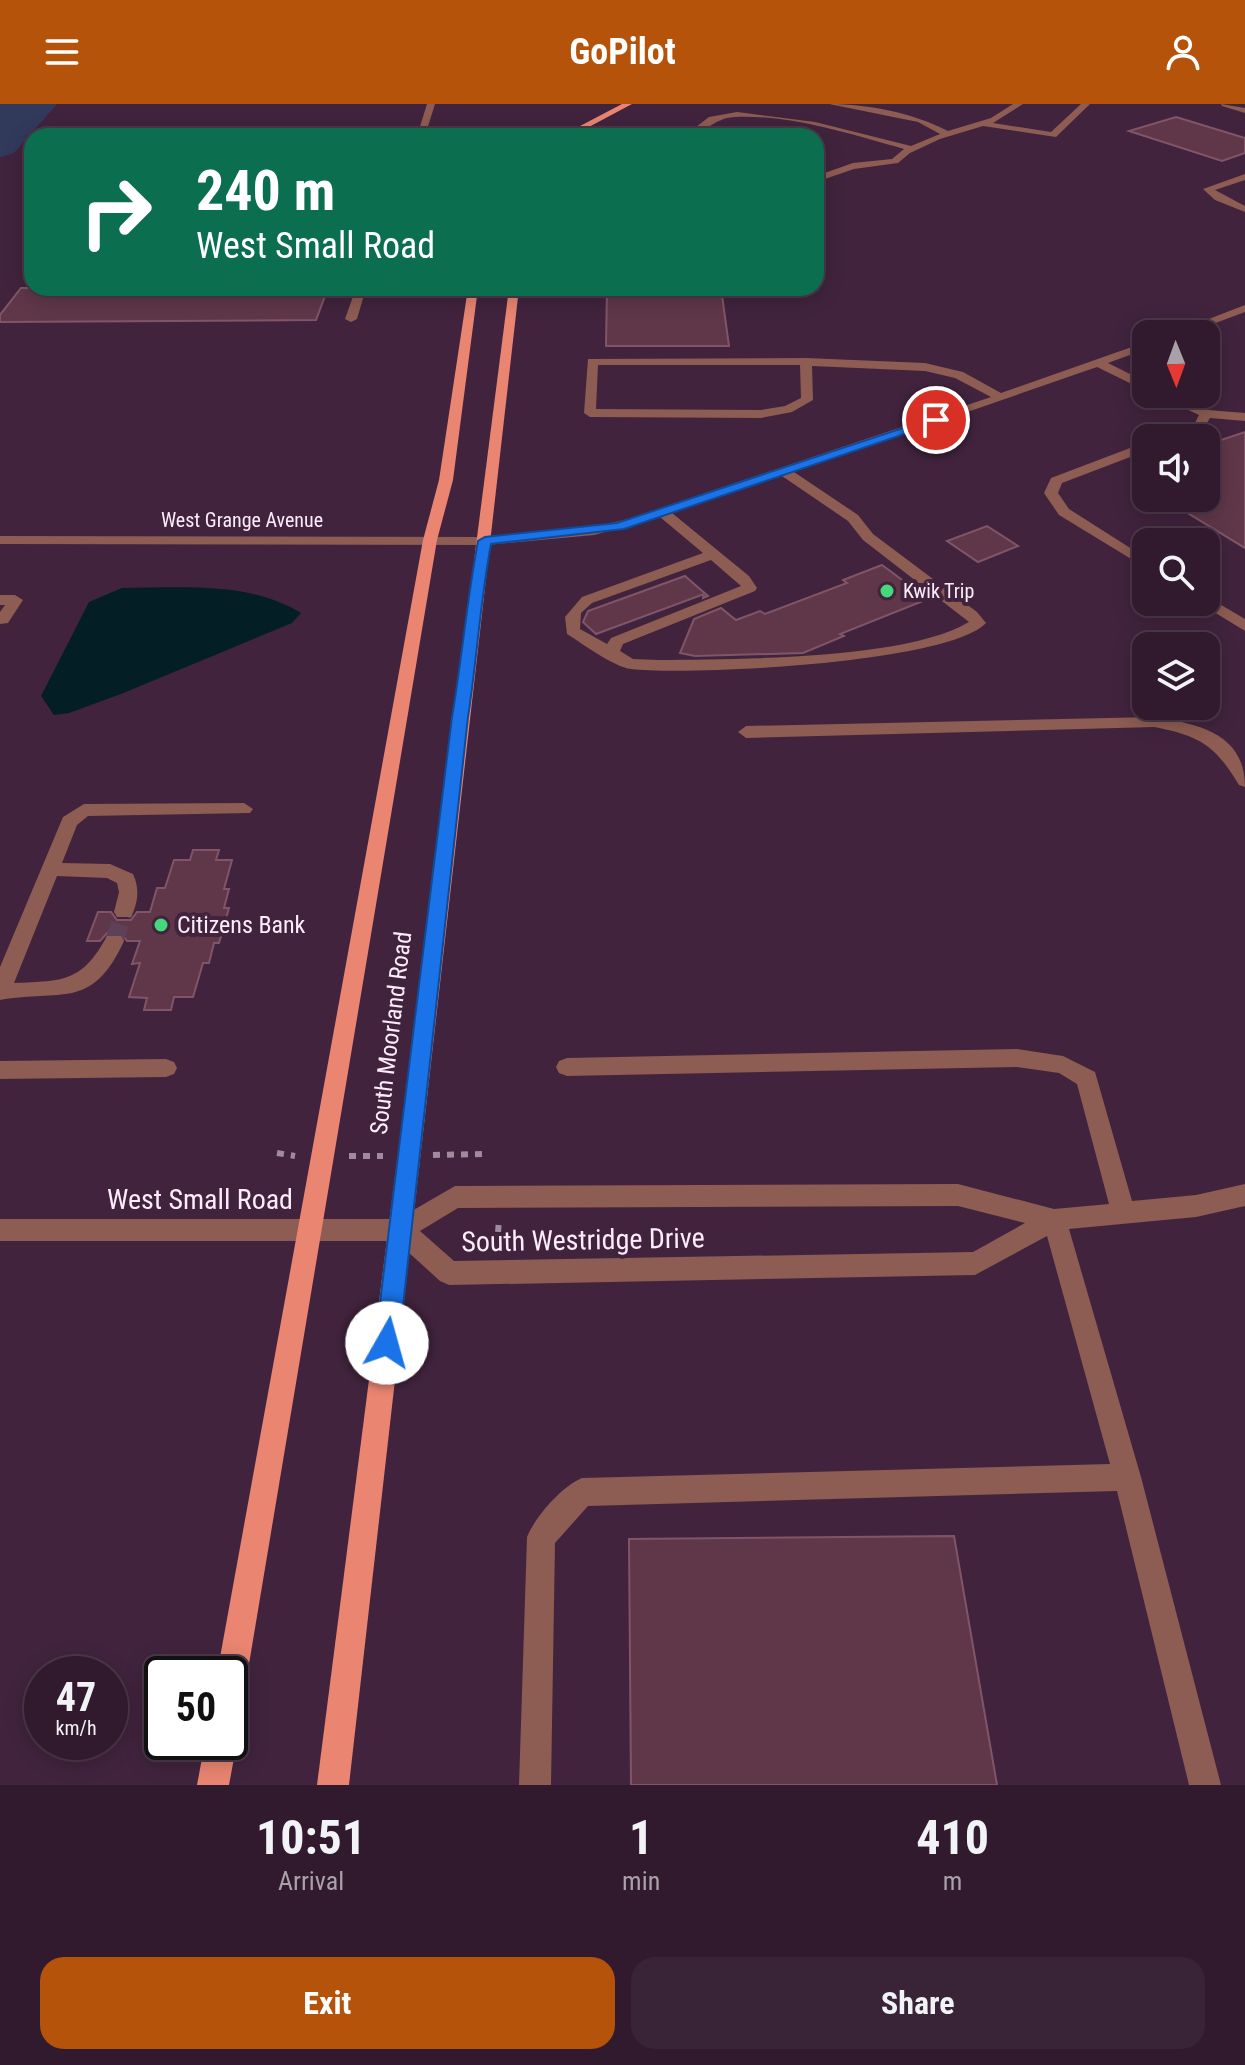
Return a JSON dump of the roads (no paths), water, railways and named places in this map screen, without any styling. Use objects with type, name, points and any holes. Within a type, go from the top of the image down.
[{"type":"main road","points":[[581,128],[630,104]]},
{"type":"main road","points":[[595,128],[630,104]]},
{"type":"main road","name":"South Moorland Road","points":[[236,1656],[430,540],[446,480],[472,296]]},
{"type":"main road","name":"South Moorland Road","points":[[333,1785],[460,717],[471,650],[473,604],[485,541],[513,296]]},
{"type":"main road","points":[[213,1785],[218,1760]]},
{"type":"street","points":[[424,128],[431,104]]},
{"type":"street","points":[[833,104],[920,120],[942,136]]},
{"type":"street","points":[[824,176],[853,166],[895,161],[912,149],[942,136],[985,124],[1019,104]]},
{"type":"street","points":[[985,124],[1053,135],[1086,104]]},
{"type":"street","points":[[1225,104],[1245,111]]},
{"type":"street","points":[[899,116],[909,110]]},
{"type":"street","points":[[699,128],[716,116],[737,114],[820,128]]},
{"type":"street","points":[[824,129],[874,137],[912,149]]},
{"type":"street","points":[[1245,177],[1208,189],[1218,198],[1245,209]]},
{"type":"street","points":[[351,319],[358,296]]},
{"type":"street","points":[[1213,320],[1245,308]]},
{"type":"street","points":[[485,541],[594,531],[662,512],[1001,398],[1132,350]]},
{"type":"street","points":[[806,362],[807,400],[788,409],[761,414],[590,413],[592,361],[806,362],[925,367],[959,375],[1001,398]]},
{"type":"street","points":[[1099,363],[1132,380]]},
{"type":"street","points":[[1192,408],[1206,414],[1245,417]]},
{"type":"street","points":[[1201,424],[1206,414]]},
{"type":"street","points":[[1132,451],[1056,481],[1051,493],[1064,512],[1132,555]]},
{"type":"street","points":[[713,554],[587,600],[571,615],[572,631],[630,664],[648,665],[827,658],[944,640],[973,631],[978,623],[972,615],[868,537],[853,518],[783,471]]},
{"type":"street","points":[[611,653],[617,641],[629,635],[750,588],[744,579],[662,512]]},
{"type":"street","name":"West Grange Avenue","points":[[0,540],[485,541]]},
{"type":"street","points":[[0,600],[15,600],[3,620]]},
{"type":"street","points":[[1220,610],[1245,626]]},
{"type":"street","points":[[746,732],[1154,722],[1194,728],[1217,740],[1245,781]]},
{"type":"street","points":[[114,941],[107,961],[94,976],[71,987],[0,992],[69,822],[84,810],[244,809]]},
{"type":"street","points":[[50,869],[110,871],[126,879],[129,892],[124,912]]},
{"type":"street","points":[[567,1067],[1017,1058],[1063,1065],[1087,1079],[1123,1213]]},
{"type":"street","points":[[0,1070],[166,1068]]},
{"type":"street","name":"South Westridge Drive","points":[[1054,1220],[975,1263],[449,1273],[401,1230],[455,1197],[958,1195],[1054,1220],[1196,1206],[1245,1195]]},
{"type":"street","points":[[1054,1220],[1127,1477],[1205,1785]]},
{"type":"street","name":"West Small Road","points":[[0,1230],[401,1230]]},
{"type":"street","points":[[535,1785],[541,1537],[582,1492],[1127,1477]]},
{"type":"tunnel","points":[[114,941],[124,912]]},
{"type":"place","name":"Kwik Trip","points":[[887,591]]},
{"type":"place","name":"Citizens Bank","points":[[161,925]]}]
